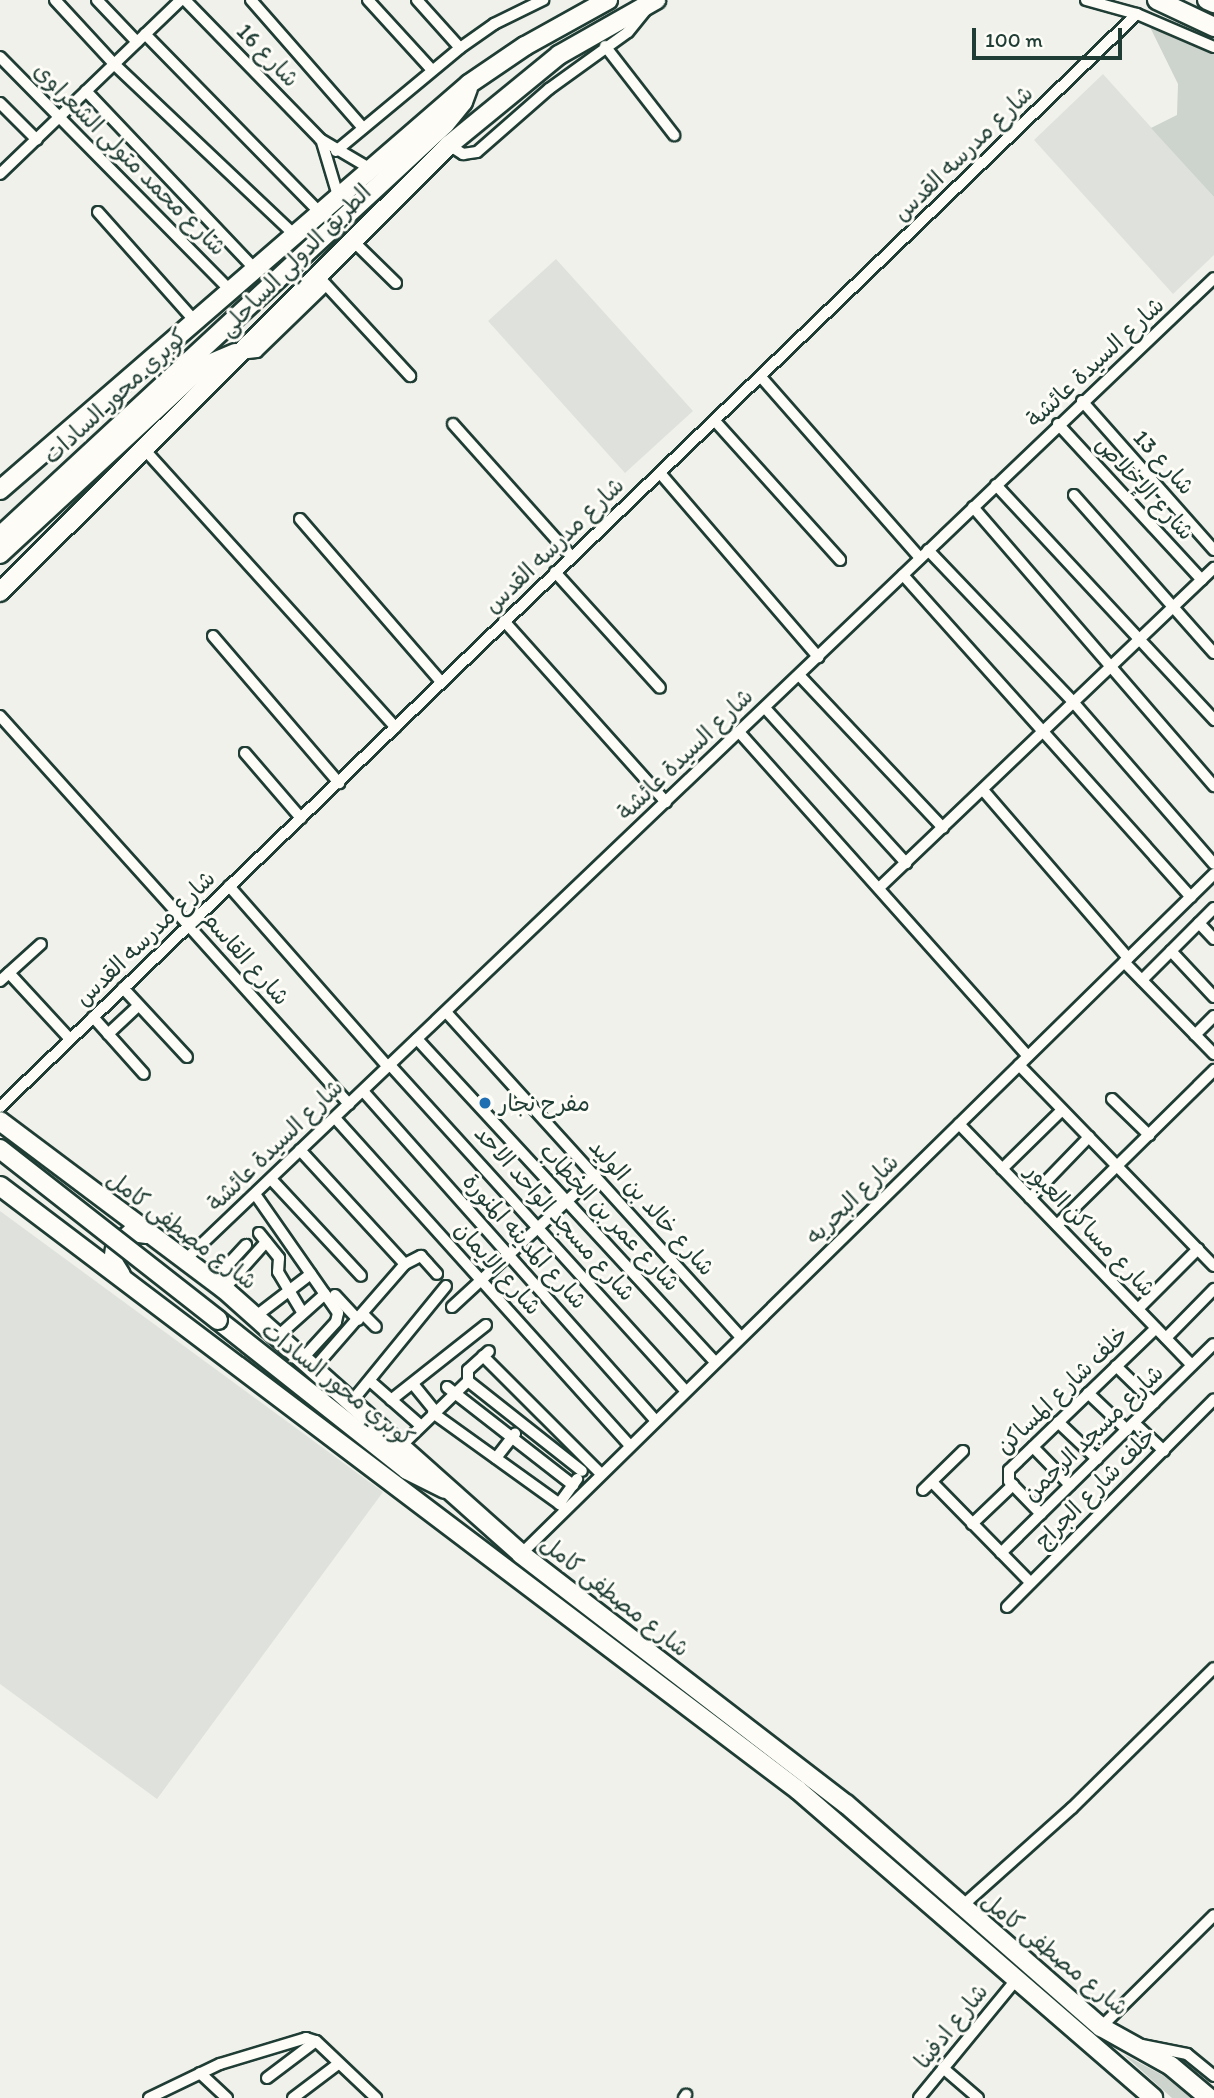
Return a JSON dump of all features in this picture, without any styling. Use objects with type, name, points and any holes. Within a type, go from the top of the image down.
[{"type":"main road","name":"الطريق الدولي الساحلى","points":[[0,490],[194,320],[322,215],[469,84],[525,46],[608,0]]},
{"type":"main road","points":[[1157,0],[1214,27]]},
{"type":"main road","points":[[1207,0],[1214,4]]},
{"type":"main road","name":"الطريق الدولي الساحلى","points":[[0,592],[145,449],[236,353],[321,280],[351,239],[449,145],[559,55],[654,1]]},
{"type":"main road","name":"كوبري محور السادات","points":[[0,536],[445,124],[463,102],[469,84]]},
{"type":"main road","name":"كوبري محور السادات","points":[[0,554],[202,368],[218,357],[236,353]]},
{"type":"main road","name":"شارع مصطفى كامل","points":[[0,1121],[74,1181],[218,1285],[353,1401],[521,1554],[846,1804],[960,1908],[1101,2027],[1171,2066],[1209,2098]]},
{"type":"main road","name":"كوبري محور السادات","points":[[0,1149],[407,1470],[435,1487],[452,1491]]},
{"type":"main road","points":[[55,1225],[72,1223],[83,1210],[84,1194],[74,1181]]},
{"type":"main road","name":"شارع مصطفى كامل","points":[[0,1186],[121,1275],[797,1790],[1153,2098]]},
{"type":"main road","points":[[121,1275],[113,1262],[115,1247],[132,1232],[148,1234]]},
{"type":"street","points":[[55,0],[114,64],[296,236]]},
{"type":"street","points":[[97,0],[141,38],[322,215]]},
{"type":"street","points":[[0,174],[183,0]]},
{"type":"street","name":"شارع 16","points":[[183,0],[320,139],[371,169]]},
{"type":"street","points":[[251,0],[363,128]]},
{"type":"street","points":[[368,0],[432,70]]},
{"type":"street","points":[[416,0],[460,48]]},
{"type":"street","points":[[337,151],[460,48],[523,4],[541,0]]},
{"type":"street","points":[[1086,0],[1137,14],[1214,47]]},
{"type":"street","points":[[449,145],[463,154],[477,152],[606,46],[637,24],[654,1]]},
{"type":"street","name":"شارع مدرسه القدس","points":[[0,1107],[1137,14]]},
{"type":"street","points":[[606,46],[674,135]]},
{"type":"street","name":"شارع محمد متولى الشعراوى","points":[[0,57],[230,290]]},
{"type":"street","points":[[86,91],[255,269]]},
{"type":"street","points":[[0,103],[37,139]]},
{"type":"street","name":"شارع 16","points":[[320,139],[339,199]]},
{"type":"street","points":[[98,212],[194,320]]},
{"type":"street","points":[[351,239],[396,283]]},
{"type":"street","name":"شارع السيدة عائشة","points":[[185,1260],[765,708],[1082,401],[1214,278]]},
{"type":"street","points":[[321,280],[410,376]]},
{"type":"street","points":[[761,377],[924,554],[1074,703],[1214,864]]},
{"type":"street","name":"شارع 13","points":[[1082,401],[1214,550]]},
{"type":"street","points":[[715,421],[840,560]]},
{"type":"street","points":[[453,424],[572,557]]},
{"type":"street","name":"شارع الإخلاص","points":[[1058,424],[1202,580]]},
{"type":"street","points":[[145,449],[395,727]]},
{"type":"street","points":[[660,473],[818,657]]},
{"type":"street","points":[[996,485],[1214,720]]},
{"type":"street","points":[[1074,495],[1214,653]]},
{"type":"street","points":[[973,507],[1214,786]]},
{"type":"street","points":[[300,519],[441,682]]},
{"type":"street","points":[[880,887],[1214,568]]},
{"type":"street","points":[[555,572],[660,688]]},
{"type":"street","points":[[902,575],[1191,897]]},
{"type":"street","points":[[504,621],[666,802]]},
{"type":"street","points":[[214,636],[339,783]]},
{"type":"street","points":[[799,675],[943,828]]},
{"type":"street","points":[[765,708],[906,863]]},
{"type":"street","name":"شارع القاسم","points":[[0,716],[349,1104]]},
{"type":"street","points":[[739,732],[1028,1056]]},
{"type":"street","points":[[245,753],[301,818]]},
{"type":"street","points":[[983,789],[1142,980],[1214,1055]]},
{"type":"street","name":"شارع البحريه","points":[[521,1554],[562,1506],[630,1446],[1214,874]]},
{"type":"street","name":"شارع مسجد الواحد الاحد","points":[[229,886],[389,1066],[541,1226],[686,1391]]},
{"type":"street","points":[[1142,980],[1214,908]]},
{"type":"street","points":[[1199,923],[1214,939]]},
{"type":"street","points":[[41,944],[3,978],[70,1039]]},
{"type":"street","points":[[1171,951],[1214,997]]},
{"type":"street","points":[[123,988],[187,1057]]},
{"type":"street","points":[[108,1034],[139,1005]]},
{"type":"street","name":"شارع خالد بن الوليد","points":[[446,1012],[741,1337]]},
{"type":"street","points":[[1195,1035],[1214,1016]]},
{"type":"street","points":[[93,1017],[144,1074]]},
{"type":"street","name":"شارع عمر بن الخطاب","points":[[417,1039],[715,1362]]},
{"type":"street","points":[[1018,1065],[1214,1266]]},
{"type":"street","points":[[1057,1225],[1214,1070]]},
{"type":"street","name":"شارع المدينه المنورة","points":[[363,1091],[656,1420]]},
{"type":"street","points":[[1112,1099],[1149,1135]]},
{"type":"street","points":[[1002,1169],[1062,1110]]},
{"type":"street","name":"شارع الايمان","points":[[335,1118],[630,1446]]},
{"type":"street","name":"شارع مساكن العبور","points":[[959,1124],[1192,1365]]},
{"type":"street","points":[[1030,1198],[1088,1137]]},
{"type":"street","points":[[300,1150],[404,1262]]},
{"type":"street","points":[[452,1307],[595,1175]]},
{"type":"street","points":[[271,1179],[361,1276]]},
{"type":"street","points":[[255,1194],[311,1274],[330,1294],[376,1327]]},
{"type":"street","points":[[218,1285],[266,1242],[288,1241]]},
{"type":"street","points":[[266,1242],[302,1312]]},
{"type":"street","points":[[218,1285],[246,1245]]},
{"type":"street","points":[[1138,1309],[1198,1250]]},
{"type":"street","points":[[309,1363],[360,1317],[404,1262],[421,1256],[437,1274]]},
{"type":"street","points":[[256,1317],[311,1274]]},
{"type":"street","points":[[353,1401],[446,1286]]},
{"type":"street","points":[[1166,1338],[1214,1289]]},
{"type":"street","points":[[278,1336],[302,1312],[330,1294]]},
{"type":"street","points":[[309,1363],[338,1319],[330,1294]]},
{"type":"street","points":[[391,1400],[486,1325]]},
{"type":"street","name":"خلف شارع المساكن","points":[[1041,1514],[1013,1485],[1007,1473],[1156,1328]]},
{"type":"street","name":"شارع مسجد الرحمن","points":[[1001,1553],[1214,1344]]},
{"type":"street","points":[[468,1381],[468,1370],[486,1354],[585,1466]]},
{"type":"street","points":[[1116,1366],[1154,1403]]},
{"type":"street","points":[[370,1381],[420,1425]]},
{"type":"street","points":[[402,1445],[451,1390],[468,1381]]},
{"type":"street","points":[[468,1381],[523,1424],[601,1474]]},
{"type":"street","points":[[412,1384],[434,1412],[562,1506],[585,1466]]},
{"type":"street","points":[[451,1390],[572,1485]]},
{"type":"street","points":[[1088,1393],[1164,1451]]},
{"type":"street","name":"خلف شارع الجراج","points":[[1007,1607],[1214,1399]]},
{"type":"street","points":[[1058,1422],[1097,1459]]},
{"type":"street","points":[[496,1458],[523,1424]]},
{"type":"street","points":[[1033,1447],[1070,1485]]},
{"type":"street","points":[[963,1451],[928,1486],[972,1524],[1031,1583]]},
{"type":"street","points":[[972,1524],[1013,1485]]},
{"type":"street","points":[[960,1908],[1072,1808],[1214,1668]]},
{"type":"street","points":[[1101,2027],[1214,1915]]},
{"type":"street","name":"شارع ادفينا","points":[[919,2098],[1016,1980]]},
{"type":"street","points":[[152,2097],[200,2074],[282,2043],[306,2038],[316,2041],[376,2098]]},
{"type":"street","points":[[267,2078],[316,2041]]},
{"type":"street","points":[[1131,2044],[1177,2050],[1214,2076]]},
{"type":"street","points":[[293,2098],[338,2064]]},
{"type":"street","points":[[943,2068],[973,2096]]},
{"type":"street","points":[[200,2074],[227,2098]]},
{"type":"shaded area","points":[[1148,23],[1214,54],[1214,197],[1151,128],[1177,115],[1178,84]]},
{"type":"shaded area","points":[[1103,74],[1214,197],[1214,255],[1173,294],[1034,140]]},
{"type":"shaded area","points":[[556,259],[693,411],[625,473],[488,321]]},
{"type":"shaded area","points":[[0,1211],[383,1492],[157,1799],[0,1684]]},
{"type":"shaded area","points":[[1123,2054],[1164,2076],[1191,2098],[1172,2098]]},
{"type":"place","name":"مفرح نجار","points":[[485,1103]]}]
